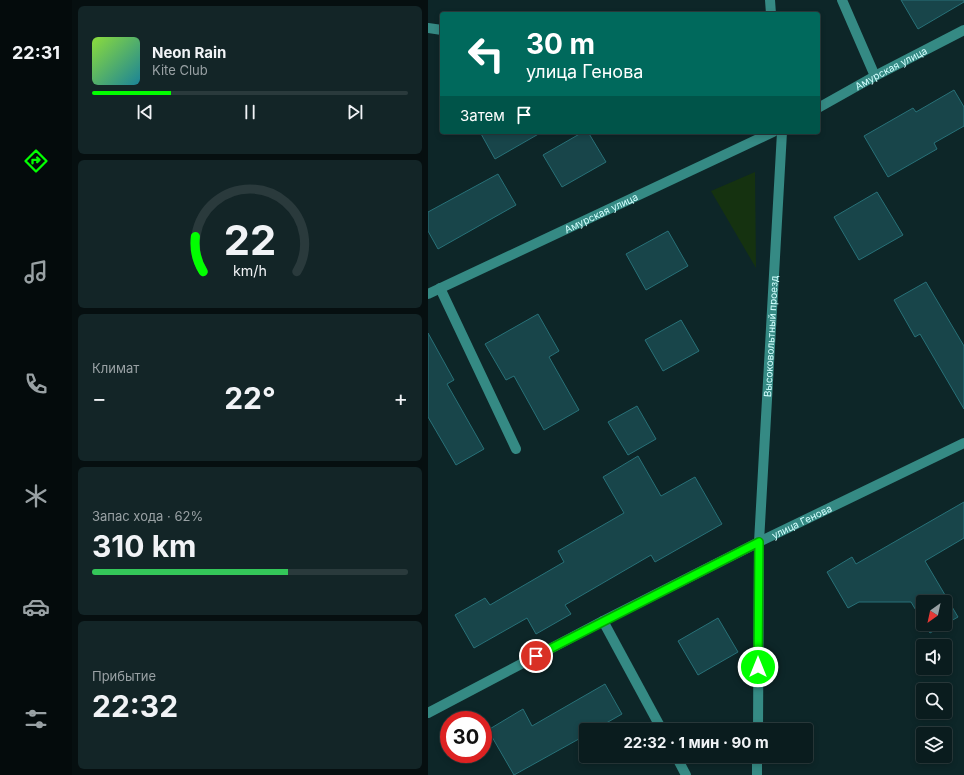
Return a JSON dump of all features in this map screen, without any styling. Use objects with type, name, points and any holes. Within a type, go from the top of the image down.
[{"type":"street","points":[[770,0],[771,12]]},
{"type":"street","points":[[842,0],[874,76]]},
{"type":"street","points":[[428,28],[440,30]]},
{"type":"street","name":"Амурская улица","points":[[820,107],[874,76],[964,30]]},
{"type":"street","name":"Амурская улица","points":[[428,294],[769,134]]},
{"type":"street","name":"Высоковольтный проезд","points":[[758,723],[759,542],[782,134]]},
{"type":"street","points":[[440,288],[516,449]]},
{"type":"street","name":"улица Генова","points":[[428,713],[603,621],[759,542],[964,443]]},
{"type":"street","points":[[603,621],[658,723]]},
{"type":"street","points":[[680,763],[686,775]]},
{"type":"street","points":[[757,775],[758,763]]},
{"type":"green space","points":[[755,172],[756,268],[711,191]]},
{"type":"building","points":[[901,0],[964,0],[964,2],[918,29]]},
{"type":"building","points":[[954,90],[964,107],[964,126],[934,143],[937,149],[888,177],[864,136],[913,108],[916,112]]},
{"type":"building","points":[[481,134],[539,134],[495,159]]},
{"type":"building","points":[[580,134],[589,134],[606,162],[562,187],[543,155]]},
{"type":"building","points":[[498,174],[516,205],[438,249],[428,231],[428,212]]},
{"type":"building","points":[[877,192],[903,235],[859,260],[834,217]]},
{"type":"building","points":[[668,231],[688,266],[646,290],[626,254]]},
{"type":"building","points":[[926,282],[964,346],[964,409],[920,334],[915,337],[894,300]]},
{"type":"building","points":[[538,314],[559,351],[549,357],[579,410],[544,430],[514,376],[506,380],[485,344]]},
{"type":"building","points":[[681,320],[699,351],[663,371],[645,340]]},
{"type":"building","points":[[428,333],[454,380],[447,384],[484,449],[456,465],[428,417]]},
{"type":"building","points":[[637,406],[656,439],[628,455],[608,422]]},
{"type":"building","points":[[638,456],[661,496],[695,477],[722,524],[655,562],[651,555],[565,605],[571,614],[536,634],[527,618],[474,648],[455,615],[485,598],[490,605],[564,562],[558,551],[624,513],[603,477]]},
{"type":"building","points":[[964,502],[964,538],[925,561],[945,595],[916,595],[916,610],[911,602],[859,602],[848,608],[827,572],[852,557],[856,564]]},
{"type":"building","points":[[952,607],[958,617],[952,620]]},
{"type":"building","points":[[718,618],[738,652],[698,675],[678,641]]},
{"type":"building","points":[[605,684],[622,714],[606,723],[579,723],[579,739],[514,775],[492,737],[492,728],[523,709],[532,726]]},
{"type":"route","points":[[536,656],[759,542],[758,667]]}]
